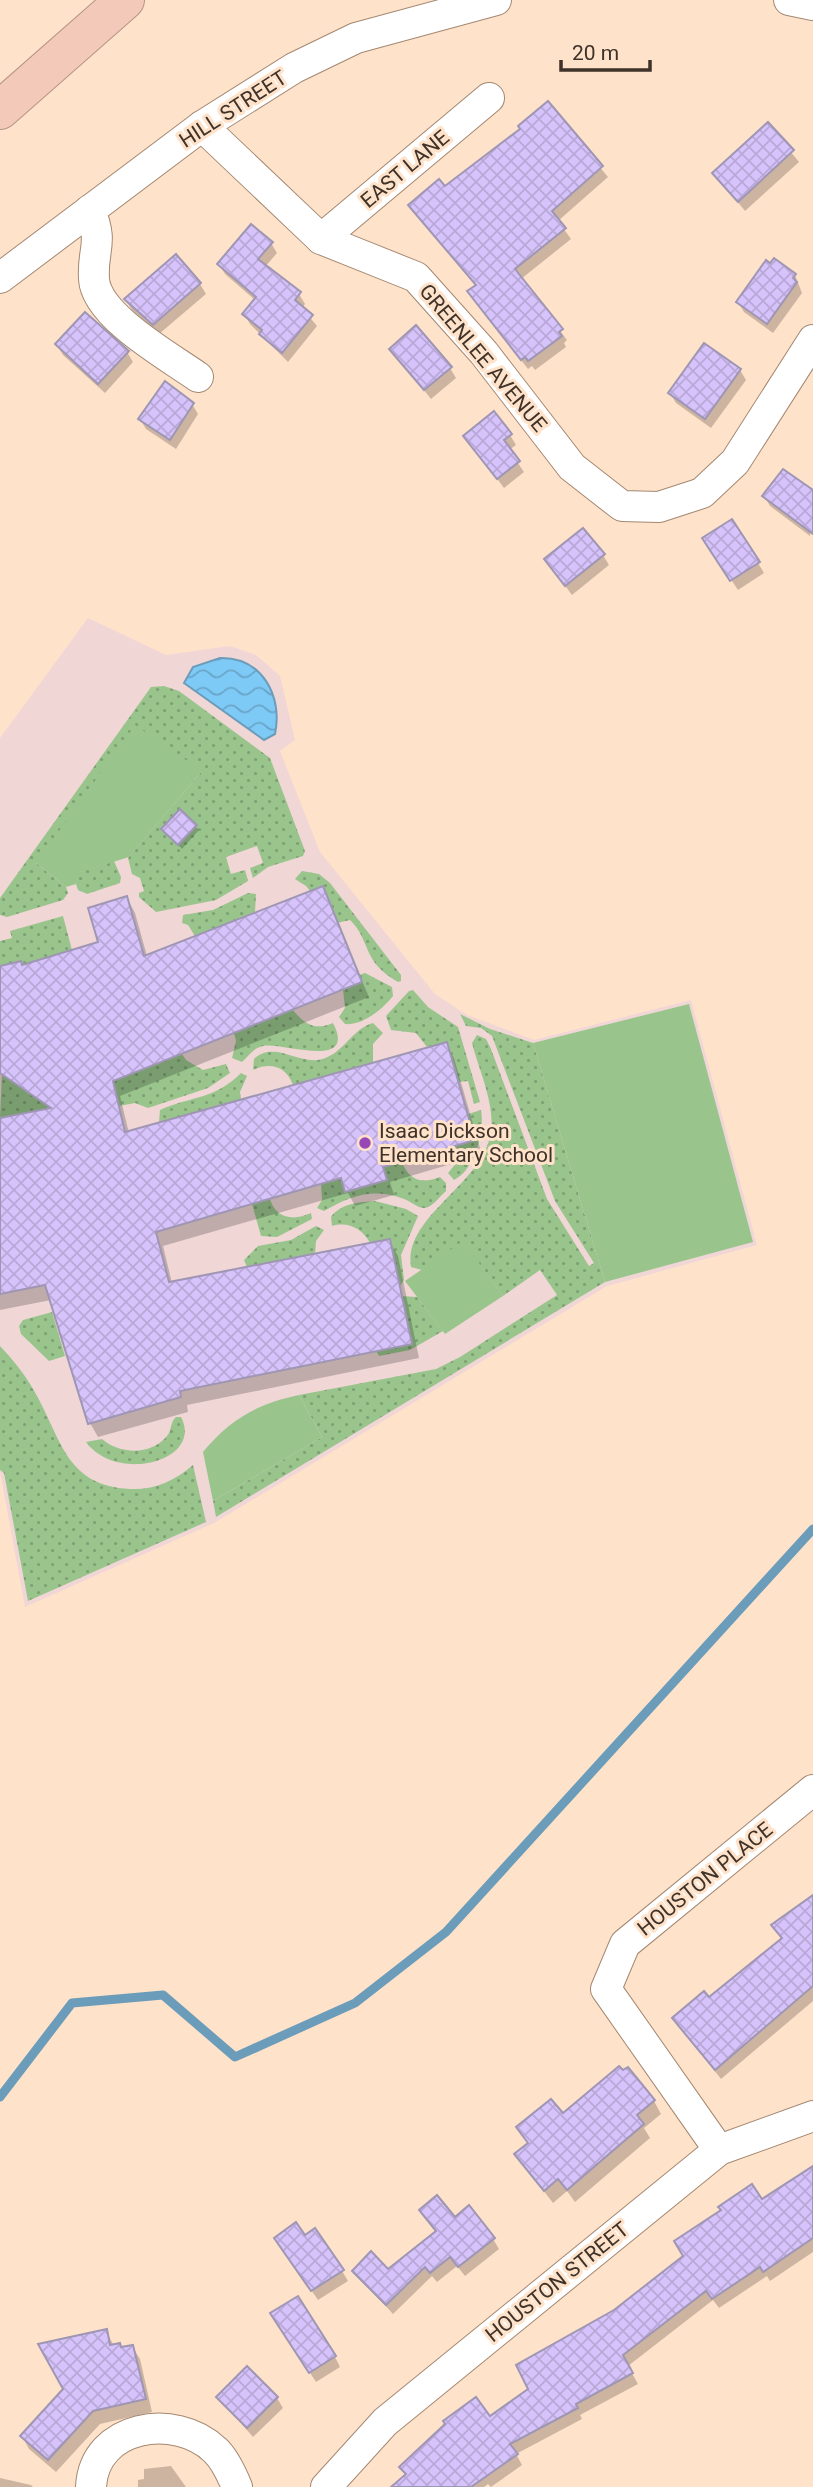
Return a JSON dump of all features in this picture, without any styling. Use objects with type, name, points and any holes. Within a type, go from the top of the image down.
[{"type":"highway","points":[[0,110],[125,0]]},
{"type":"street","name":"HILL STREET","points":[[0,278],[202,126],[294,68],[356,38],[496,0]]},
{"type":"street","points":[[789,0],[813,5]]},
{"type":"street","name":"EAST LANE","points":[[321,239],[489,98]]},
{"type":"street","name":"GREENLEE AVENUE","points":[[202,126],[321,239],[416,277],[484,354],[572,467],[622,506],[660,507],[702,493],[735,462],[813,340]]},
{"type":"street","points":[[90,210],[99,233],[93,281],[104,303],[128,327],[198,377]]},
{"type":"street","name":"HOUSTON PLACE","points":[[719,2150],[606,1989],[625,1944],[813,1790]]},
{"type":"street","name":"HOUSTON STREET","points":[[326,2487],[385,2422],[719,2150],[813,2116]]},
{"type":"street","points":[[91,2487],[96,2461],[106,2450],[125,2436],[140,2430],[161,2427],[201,2440],[217,2451],[237,2487]]},
{"type":"shaded area","name":"Isaac Dickson Elementary School","points":[[88,618],[166,655],[230,646],[256,655],[280,676],[295,740],[280,751],[320,852],[435,994],[467,1015],[534,1040],[691,1000],[757,1245],[607,1286],[214,1523],[25,1607],[0,1472],[0,738]]},
{"type":"green space","points":[[164,686],[179,691],[270,758],[305,851],[303,856],[268,867],[253,878],[250,868],[263,863],[257,846],[226,857],[231,874],[245,870],[248,881],[216,900],[156,912],[139,897],[139,893],[144,891],[140,878],[132,874],[128,858],[202,771],[36,863],[66,887],[68,893],[63,900],[7,917],[0,915],[0,898],[151,687]]},
{"type":"green space","points":[[135,725],[202,771],[129,857],[81,872],[76,884],[66,887],[36,863]]},
{"type":"green space","points":[[114,861],[121,877],[120,883],[87,894],[78,890],[76,884],[80,872]]},
{"type":"green space","points":[[302,871],[319,874],[330,883],[401,975],[401,981],[398,982],[378,967],[362,936],[350,920],[337,923],[306,886],[295,879]]},
{"type":"green space","points":[[248,893],[256,894],[255,912],[195,936],[188,925],[182,923],[183,915],[213,910]]},
{"type":"green space","points":[[63,916],[72,950],[22,965],[21,961],[7,965],[0,997],[0,941],[12,938],[10,931]]},
{"type":"green space","points":[[365,973],[392,987],[393,996],[372,1016],[345,1024],[339,1017],[345,1008],[343,990],[361,983],[359,975]]},
{"type":"green space","points":[[413,990],[428,1007],[458,1027],[480,1102],[474,1104],[468,1081],[458,1082],[447,1042],[427,1047],[416,1033],[391,1030],[386,1016]]},
{"type":"green space","points":[[689,1004],[753,1242],[605,1282],[533,1043]]},
{"type":"green space","points":[[293,1010],[310,1025],[333,1023],[338,1038],[335,1046],[314,1051],[263,1046],[254,1050],[242,1062],[232,1058],[236,1041],[234,1033]]},
{"type":"green space","points":[[460,1014],[490,1029],[533,1043],[605,1282],[216,1517],[213,1501],[322,1437],[299,1395],[436,1369],[460,1357],[557,1295],[540,1270],[503,1296],[463,1242],[422,1270],[411,1267],[412,1249],[419,1232],[474,1168],[485,1151],[491,1132],[489,1099],[472,1043],[477,1035],[486,1039],[491,1049],[547,1199],[589,1266],[594,1263],[555,1201],[492,1036],[481,1028],[466,1026]]},
{"type":"green space","points":[[373,1023],[383,1033],[373,1044],[373,1062],[293,1085],[277,1067],[265,1066],[253,1070],[254,1059],[269,1052],[310,1060],[327,1058],[365,1026]]},
{"type":"green space","points":[[182,1054],[186,1060],[203,1070],[226,1064],[230,1073],[208,1088],[148,1108],[135,1103],[119,1106],[113,1081]]},
{"type":"green space","points":[[241,1073],[247,1076],[240,1092],[241,1100],[159,1122],[160,1110],[212,1093]]},
{"type":"green space","points":[[2,1074],[64,1117],[0,1118]]},
{"type":"green space","points":[[481,1110],[477,1149],[468,1168],[454,1180],[448,1173],[458,1161],[456,1146],[475,1140],[468,1114]]},
{"type":"green space","points":[[402,1162],[408,1173],[417,1179],[440,1177],[446,1183],[446,1191],[433,1204],[424,1208],[393,1195],[372,1194],[353,1197],[324,1211],[317,1208],[322,1200],[321,1184],[342,1179],[345,1192],[386,1180],[383,1167]]},
{"type":"green space","points":[[270,1199],[281,1214],[298,1217],[311,1213],[312,1219],[277,1237],[261,1236],[252,1204]]},
{"type":"green space","points":[[375,1201],[406,1209],[418,1216],[401,1255],[404,1280],[400,1286],[390,1239],[370,1243],[354,1227],[332,1226],[331,1217],[340,1209],[351,1204]]},
{"type":"green space","points":[[316,1226],[324,1230],[316,1241],[315,1254],[247,1267],[244,1260],[258,1246],[291,1240]]},
{"type":"green space","points":[[463,1241],[503,1296],[445,1334],[405,1281]]},
{"type":"green space","points":[[402,1296],[417,1297],[443,1331],[410,1350],[379,1356],[376,1351]]},
{"type":"green space","points":[[52,1312],[65,1356],[49,1361],[21,1334],[19,1326],[23,1320]]},
{"type":"green space","points":[[0,1346],[30,1384],[61,1445],[80,1470],[93,1480],[109,1486],[139,1489],[164,1483],[193,1465],[206,1522],[28,1601],[4,1473],[0,1470]]},
{"type":"green space","points":[[299,1395],[322,1437],[213,1501],[203,1452],[223,1430],[245,1414]]},
{"type":"green space","points":[[176,1417],[181,1417],[185,1432],[180,1445],[169,1455],[154,1462],[117,1462],[100,1455],[86,1442],[102,1439],[117,1448],[144,1450],[167,1436]]},
{"type":"water","points":[[220,658],[235,659],[247,664],[266,681],[276,706],[275,734],[264,740],[184,683],[193,667]]},
{"type":"building","points":[[548,101],[603,166],[552,211],[566,228],[515,269],[563,329],[559,332],[562,336],[528,361],[525,357],[521,360],[467,291],[476,285],[408,205],[439,179],[445,186],[520,129],[518,126]]},
{"type":"building","points":[[768,122],[794,150],[738,202],[712,173]]},
{"type":"building","points":[[251,224],[273,242],[258,259],[301,292],[295,300],[313,315],[282,353],[259,334],[262,330],[242,314],[256,297],[217,264]]},
{"type":"building","points":[[176,254],[201,283],[153,325],[124,299]]},
{"type":"building","points":[[774,258],[796,274],[793,278],[797,282],[767,324],[736,302],[766,260],[770,263]]},
{"type":"building","points":[[85,312],[129,351],[98,384],[55,344]]},
{"type":"building","points":[[416,325],[452,367],[424,390],[389,349]]},
{"type":"building","points":[[704,343],[741,369],[705,419],[668,393]]},
{"type":"building","points":[[165,381],[194,403],[170,440],[138,419]]},
{"type":"building","points":[[494,411],[512,434],[504,440],[520,461],[497,479],[463,436]]},
{"type":"building","points":[[783,469],[813,490],[813,534],[762,496]]},
{"type":"building","points":[[732,519],[760,562],[730,581],[702,538]]},
{"type":"building","points":[[583,528],[605,554],[565,586],[544,559]]},
{"type":"building","points":[[180,809],[197,825],[178,845],[161,829]]},
{"type":"building","name":"Isaac Dickson Elementary School","points":[[323,886],[362,982],[113,1081],[125,1132],[447,1042],[475,1140],[383,1167],[387,1180],[345,1192],[341,1178],[156,1232],[169,1282],[390,1239],[412,1344],[180,1391],[181,1397],[88,1424],[45,1285],[0,1294],[0,1118],[51,1108],[0,1073],[0,966],[21,961],[22,965],[98,942],[88,908],[127,896],[144,956]]},
{"type":"building","points":[[813,1895],[813,1986],[715,2070],[672,2018],[704,1991],[709,1997],[782,1938],[771,1925]]},
{"type":"building","points":[[619,2066],[623,2070],[628,2067],[655,2100],[637,2115],[644,2124],[567,2190],[558,2179],[544,2191],[514,2154],[528,2143],[516,2127],[551,2099],[563,2113]]},
{"type":"building","points":[[813,2166],[813,2238],[763,2272],[760,2267],[712,2299],[706,2291],[623,2355],[633,2373],[576,2404],[578,2408],[510,2444],[518,2454],[471,2487],[391,2487],[406,2474],[399,2467],[445,2424],[443,2421],[476,2397],[490,2416],[528,2389],[516,2365],[614,2310],[683,2256],[674,2241],[721,2210],[718,2207],[752,2184],[762,2199]]},
{"type":"building","points":[[437,2195],[455,2217],[469,2205],[495,2238],[458,2267],[450,2257],[430,2273],[425,2267],[386,2305],[352,2271],[371,2251],[388,2269],[436,2231],[419,2210]]},
{"type":"building","points":[[296,2222],[305,2235],[315,2228],[344,2270],[311,2291],[274,2238]]},
{"type":"building","points":[[298,2296],[336,2356],[309,2373],[270,2313]]},
{"type":"building","points":[[107,2329],[110,2345],[133,2345],[146,2399],[93,2411],[48,2460],[20,2436],[63,2389],[38,2344]]},
{"type":"building","points":[[247,2366],[278,2397],[247,2428],[216,2397]]},
{"type":"waterway","points":[[0,2097],[72,2003],[163,1995],[235,2057],[355,2003],[446,1932],[813,1529]]},
{"type":"place","name":"Isaac Dickson Elementary School","points":[[365,1143]]}]
